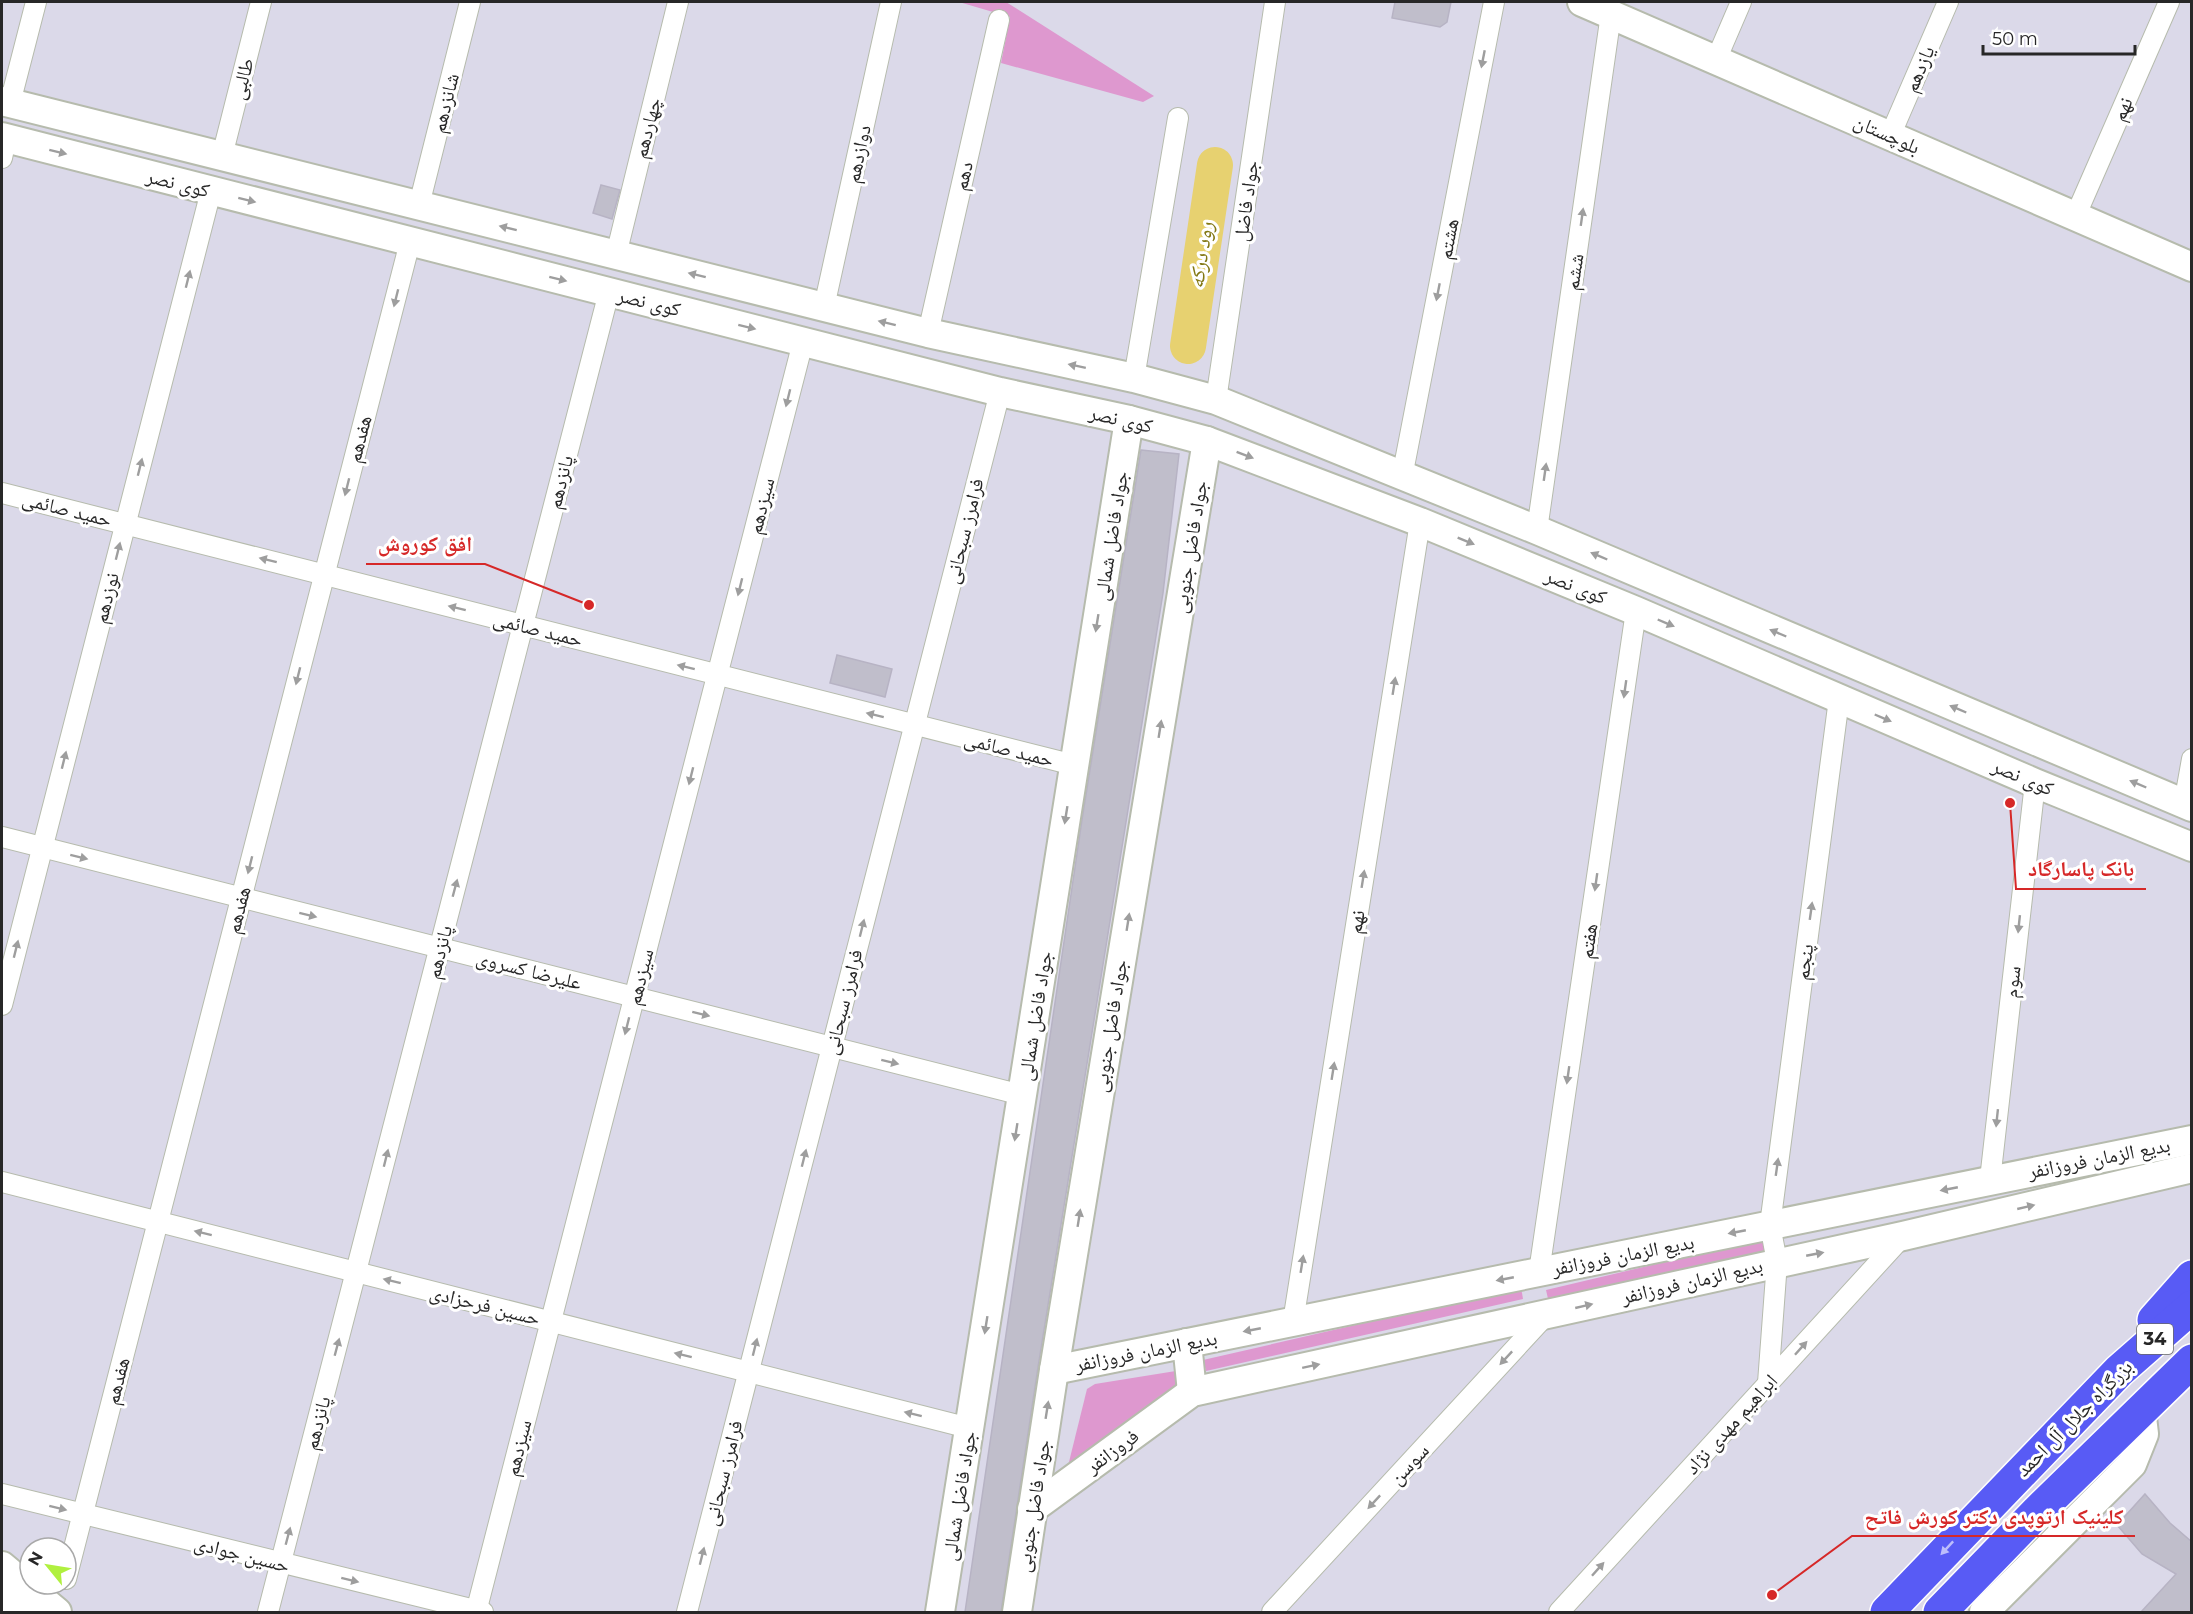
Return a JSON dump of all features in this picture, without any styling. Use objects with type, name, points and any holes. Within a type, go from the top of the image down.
[{"type":"highway","points":[[2119,1371],[2152,1322],[2192,1277]]},
{"type":"highway","name":"بزرگراه جلال آل احمد","points":[[1887,1612],[2119,1371],[2192,1307]]},
{"type":"highway","name":"بزرگراه جلال آل احمد","points":[[1940,1612],[2141,1408],[2185,1374]]},
{"type":"street","points":[[6,102],[36,2]]},
{"type":"street","name":"طالبی","points":[[222,156],[261,2]]},
{"type":"street","name":"شانزدهم","points":[[419,205],[470,2]]},
{"type":"street","name":"چهاردهم","points":[[616,255],[678,2]]},
{"type":"street","name":"دوازدهم","points":[[824,307],[891,2]]},
{"type":"street","name":"جواد فاضل","points":[[1216,400],[1275,2]]},
{"type":"street","name":"هشتم","points":[[1402,477],[1494,2]]},
{"type":"street","name":"بلوچستان","points":[[1582,2],[2192,267]]},
{"type":"street","points":[[1716,60],[1741,2]]},
{"type":"street","name":"یازدهم","points":[[1890,136],[1948,2]]},
{"type":"street","name":"نهم","points":[[2075,217],[2169,2]]},
{"type":"street","name":"ششم","points":[[1537,530],[1611,14]]},
{"type":"street","name":"دهم","points":[[927,333],[999,20]]},
{"type":"street","name":"کوی نصر","points":[[6,102],[927,333],[1134,378],[1216,400],[1537,530],[2188,805]]},
{"type":"street","points":[[1134,378],[1178,118]]},
{"type":"street","name":"کوی نصر","points":[[3,145],[211,191],[1000,392],[1129,420],[1207,441],[1420,522],[1636,610],[2035,783],[2192,847]]},
{"type":"street","name":"نوزدهم","points":[[2,1005],[211,191]]},
{"type":"street","name":"هفدهم","points":[[77,1536],[410,242]]},
{"type":"street","name":"پانزدهم","points":[[268,1612],[609,292]]},
{"type":"street","name":"سیزدهم","points":[[479,1612],[551,1322],[803,342]]},
{"type":"street","name":"فرامرز سبحانی","points":[[687,1612],[1000,392]]},
{"type":"street","name":"جواد فاضل شمالی","points":[[940,1612],[1129,420]]},
{"type":"street","name":"جواد فاضل جنوبی","points":[[1017,1612],[1054,1370],[1207,441]]},
{"type":"street","name":"حمید صائمی","points":[[2,493],[1074,765]]},
{"type":"street","name":"نهم","points":[[1293,1322],[1420,522]]},
{"type":"street","name":"هفتم","points":[[1539,1272],[1636,610]]},
{"type":"street","name":"پنجم","points":[[1768,1383],[1777,1262],[1770,1225],[1839,699]]},
{"type":"street","points":[[2188,805],[2192,759]]},
{"type":"street","name":"سوم","points":[[1990,1180],[2035,783]]},
{"type":"street","name":"علیرضا کسروی","points":[[2,837],[1022,1095]]},
{"type":"street","name":"بدیع‌ الزمان فروزانفر","points":[[1054,1370],[2192,1140]]},
{"type":"street","name":"بدیع الزمان فروزانفر","points":[[1192,1392],[1903,1236],[2192,1168]]},
{"type":"street","name":"حسین فرحزادی","points":[[2,1182],[969,1428]]},
{"type":"street","name":"ابراهیم مهدی نژاد","points":[[1559,1612],[1903,1236]]},
{"type":"street","points":[[1539,1272],[1546,1315]]},
{"type":"street","name":"سوسن","points":[[1272,1612],[1546,1315]]},
{"type":"street","points":[[1187,1343],[1192,1392]]},
{"type":"street","name":"فروزانفر","points":[[1032,1509],[1192,1392]]},
{"type":"street","points":[[1984,1612],[2132,1464],[2145,1434],[2141,1408]]},
{"type":"street","name":"حسین جوادی","points":[[2,1494],[479,1612]]},
{"type":"street","points":[[2,1566],[57,1612],[62,1596]]},
{"type":"street","points":[[2,1596],[21,1612]]},
{"type":"shaded area","points":[[959,2],[1006,2],[1154,96],[1143,102],[1001,63],[1010,17]]},
{"type":"shaded area","points":[[1762,1239],[1765,1252],[1549,1303],[1546,1290]]},
{"type":"shaded area","points":[[1521,1287],[1523,1299],[1206,1371],[1203,1360]]},
{"type":"shaded area","points":[[1182,1370],[1185,1377],[1075,1472],[1068,1466],[1087,1389],[1095,1384]]},
{"type":"building","points":[[1395,2],[1451,2],[1447,22],[1440,27],[1392,18]]},
{"type":"building","points":[[601,185],[620,190],[612,219],[593,213]]},
{"type":"building","points":[[1141,450],[1179,454],[1163,593],[1038,1367],[1001,1612],[965,1612],[1082,820]]},
{"type":"building","points":[[837,655],[892,669],[885,697],[830,683]]},
{"type":"building","points":[[2145,1494],[2170,1523],[2192,1542],[2192,1612],[2141,1612],[2176,1574],[2142,1554],[2117,1525]]},
{"type":"waterway","name":"رود درکه","points":[[1188,346],[1215,165]]},
{"type":"place","name":"افق کوروش","points":[[589,605]]},
{"type":"place","name":"بانک پاسارگاد","points":[[2010,803]]},
{"type":"place","name":"کلینیک ارتوپدی دکتر کورش فاتح","points":[[1772,1595]]}]
